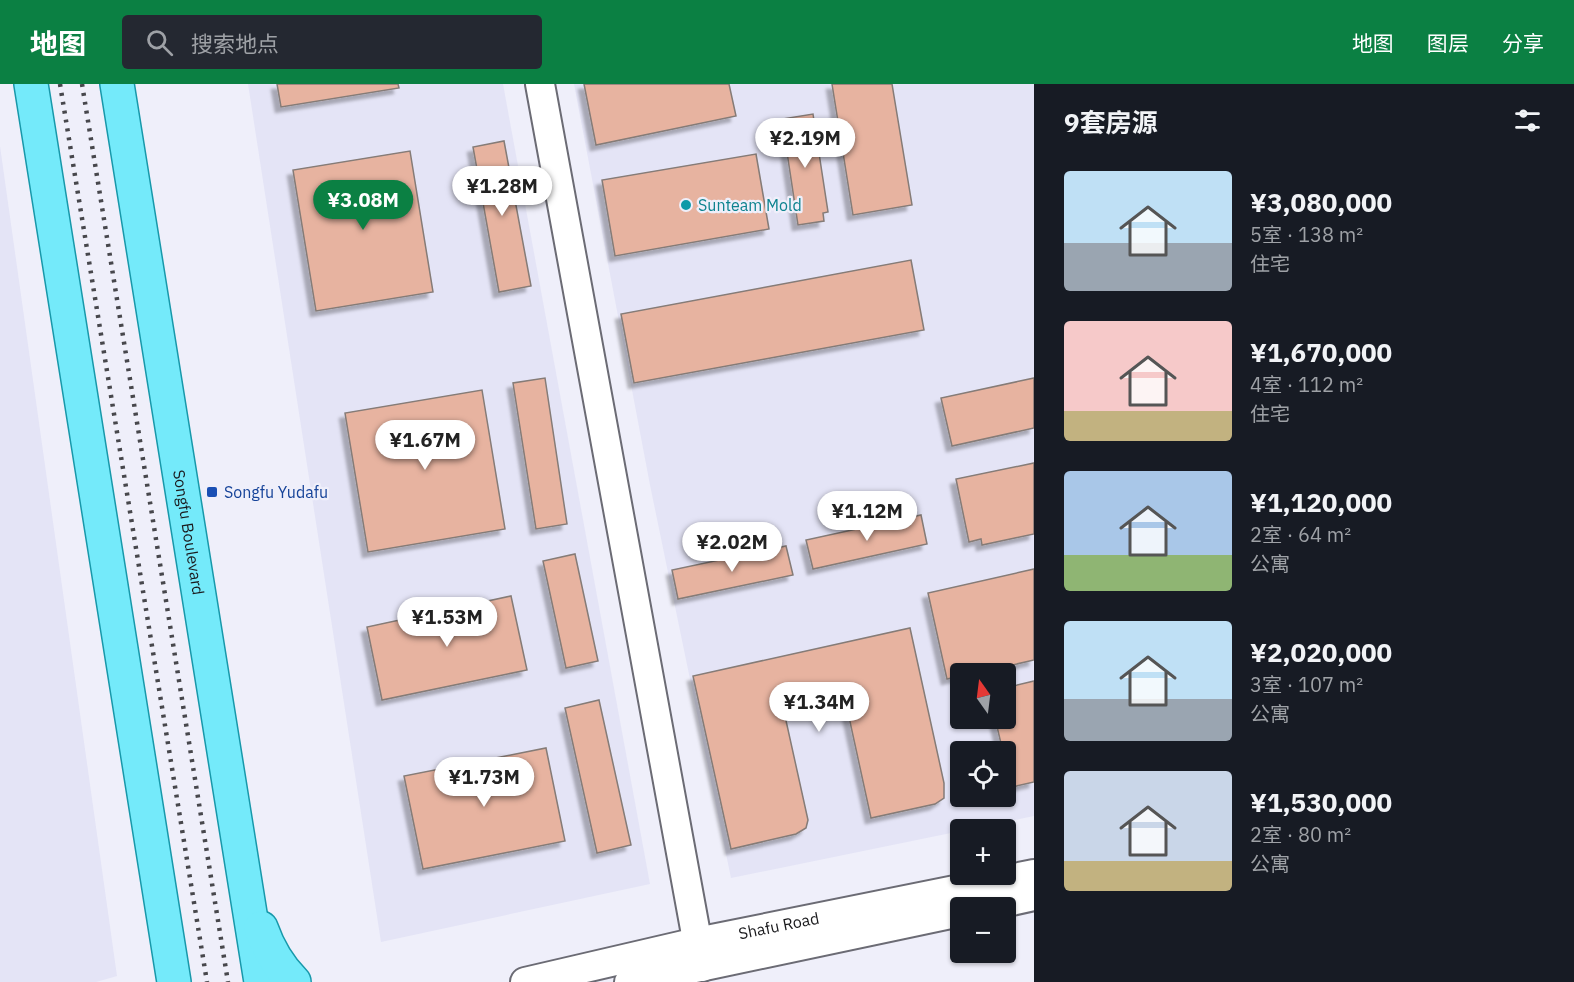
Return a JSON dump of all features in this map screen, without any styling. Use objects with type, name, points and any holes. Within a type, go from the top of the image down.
[{"type":"main road","points":[[31,84],[174,982]]},
{"type":"main road","name":"Songfu Boulevard","points":[[117,84],[261,982]]},
{"type":"main road","points":[[244,878],[268,946],[286,975],[294,982]]},
{"type":"main road","points":[[162,911],[164,982]]},
{"type":"street","points":[[540,84],[700,954]]},
{"type":"street","name":"Shafu Road","points":[[629,982],[700,954],[1034,874]]},
{"type":"street","points":[[1016,900],[1034,896]]},
{"type":"street","name":"Shafu Road","points":[[525,982],[950,914]]},
{"type":"shaded area","points":[[248,84],[503,84],[650,884],[381,942]]},
{"type":"shaded area","points":[[574,84],[1034,84],[1034,816],[1016,820],[950,819],[950,833],[731,878],[650,485]]},
{"type":"shaded area","points":[[0,146],[117,976],[96,982],[0,982]]},
{"type":"building","points":[[277,84],[398,84],[399,88],[281,107]]},
{"type":"building","points":[[584,84],[729,84],[736,116],[596,145]]},
{"type":"building","points":[[832,84],[892,84],[912,205],[853,215]]},
{"type":"building","points":[[813,114],[828,212],[823,213],[824,221],[798,225],[782,119]]},
{"type":"building","points":[[504,141],[531,286],[499,292],[473,147]]},
{"type":"building","points":[[410,151],[433,292],[316,311],[293,170]]},
{"type":"building","name":"Sunteam Mold","points":[[756,154],[769,229],[615,256],[602,180]]},
{"type":"building","points":[[911,260],[924,330],[634,383],[621,314]]},
{"type":"building","points":[[545,378],[567,524],[536,529],[513,383]]},
{"type":"building","points":[[1034,378],[1034,428],[952,446],[941,398]]},
{"type":"building","points":[[482,390],[505,529],[368,552],[345,413]]},
{"type":"building","points":[[1034,463],[1034,534],[982,545],[981,539],[969,542],[956,479]]},
{"type":"building","points":[[921,515],[927,544],[813,569],[806,540]]},
{"type":"building","points":[[786,546],[793,575],[678,599],[672,570]]},
{"type":"building","points":[[575,554],[598,661],[566,668],[543,561]]},
{"type":"building","points":[[1034,569],[1034,660],[1016,664],[950,663],[950,678],[947,679],[928,593]]},
{"type":"building","points":[[511,596],[527,670],[382,700],[367,627]]},
{"type":"building","points":[[910,628],[944,783],[944,798],[935,804],[871,818],[842,685],[781,698],[808,820],[806,828],[796,834],[731,849],[693,676]]},
{"type":"building","points":[[1034,681],[1034,782],[1016,786],[1016,741],[1000,741],[998,729],[1016,729],[1016,685]]},
{"type":"building","points":[[599,700],[631,845],[597,853],[565,708]]},
{"type":"building","points":[[546,748],[565,841],[423,869],[404,776]]},
{"type":"railway","points":[[60,84],[207,982]]},
{"type":"railway","points":[[82,84],[228,982]]},
{"type":"place","name":"Sunteam Mold","points":[[686,205]]},
{"type":"place","name":"Songfu Yudafu","points":[[212,492]]}]
